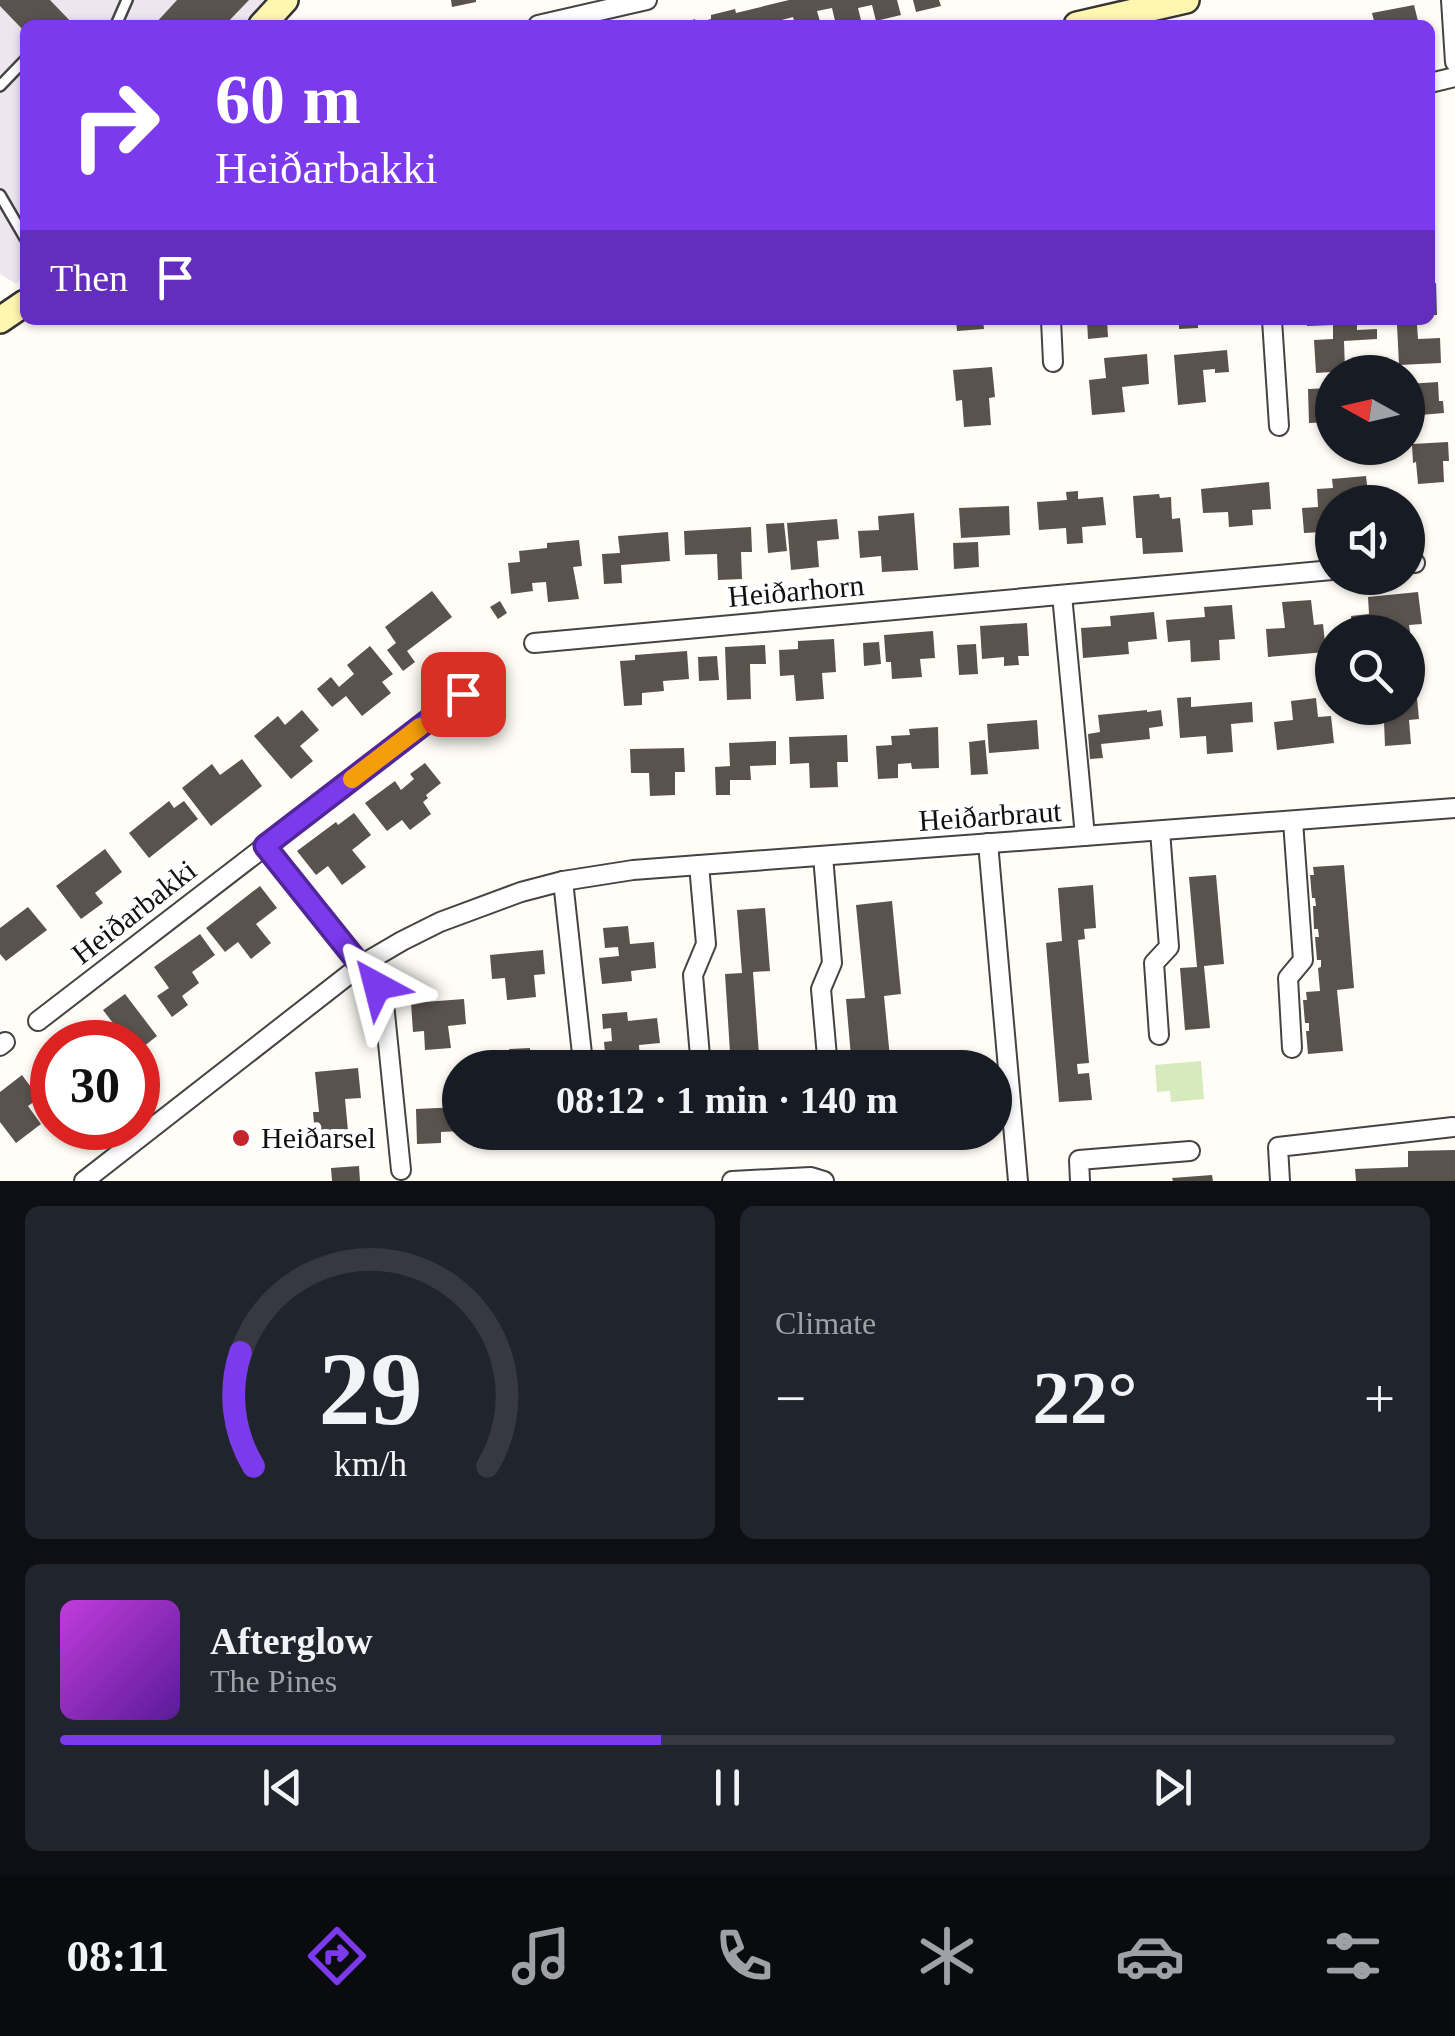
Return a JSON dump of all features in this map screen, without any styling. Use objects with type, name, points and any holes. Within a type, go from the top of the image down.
[{"type":"main road","points":[[1099,20],[1186,0]]},
{"type":"street","points":[[560,20],[647,0]]},
{"type":"street","points":[[1451,0],[1455,62]]},
{"type":"street","points":[[1051,325],[1054,362]]},
{"type":"street","points":[[1272,325],[1279,426]]},
{"type":"street","name":"Heiðarhorn","points":[[534,642],[1315,572]]},
{"type":"street","points":[[1062,594],[1085,836]]},
{"type":"street","name":"Heiðarbakki","points":[[39,1020],[463,694]]},
{"type":"street","name":"Heiðarbraut","points":[[84,1181],[362,965],[440,922],[563,881],[632,870],[1455,808]]},
{"type":"street","points":[[1292,1048],[1288,978],[1302,960],[1293,821]]},
{"type":"street","points":[[1159,1035],[1154,962],[1170,947],[1160,831]]},
{"type":"street","points":[[988,844],[1018,1181]]},
{"type":"street","points":[[265,846],[382,994],[400,1170]]},
{"type":"street","points":[[823,856],[832,963],[821,989],[826,1050]]},
{"type":"street","points":[[698,1050],[692,975],[706,944],[700,865]]},
{"type":"street","points":[[563,881],[582,1050]]},
{"type":"street","points":[[1280,1181],[1278,1147],[1452,1127]]},
{"type":"street","points":[[1080,1181],[1079,1160],[1190,1151]]},
{"type":"street","points":[[732,1181],[811,1176],[824,1181]]},
{"type":"lane","points":[[0,86],[20,65]]},
{"type":"lane","points":[[0,194],[20,229]]},
{"type":"shaded area","points":[[0,0],[285,0],[267,20],[20,20],[20,280],[16,284],[0,274]]},
{"type":"green space","points":[[1201,1061],[1204,1099],[1171,1102],[1170,1091],[1157,1092],[1155,1065]]},
{"type":"building","points":[[0,0],[50,0],[69,20],[20,20],[20,27],[0,6]]},
{"type":"building","points":[[177,0],[249,0],[230,20],[159,20]]},
{"type":"building","points":[[451,0],[476,0],[476,2],[452,7]]},
{"type":"building","points":[[789,0],[897,0],[901,15],[876,20],[872,5],[858,8],[861,20],[835,20],[832,8],[817,11],[820,20],[707,20],[711,15],[735,9],[736,13]]},
{"type":"building","points":[[913,0],[939,0],[941,6],[916,12]]},
{"type":"building","points":[[1414,5],[1418,20],[1374,20],[1372,13]]},
{"type":"building","points":[[956,325],[984,325],[984,329],[957,331]]},
{"type":"building","points":[[1087,325],[1107,325],[1108,337],[1088,339]]},
{"type":"building","points":[[1179,325],[1198,325],[1198,328],[1179,329]]},
{"type":"building","points":[[1333,325],[1377,329],[1377,339],[1344,341],[1344,355],[1315,356],[1314,340],[1333,339]]},
{"type":"building","points":[[1397,325],[1417,325],[1418,339],[1440,338],[1441,363],[1425,364],[1425,355],[1398,355]]},
{"type":"building","points":[[1227,350],[1229,372],[1203,370],[1206,402],[1178,405],[1174,355]]},
{"type":"building","points":[[1147,354],[1149,384],[1122,387],[1125,412],[1092,415],[1089,380],[1106,378],[1104,358]]},
{"type":"building","points":[[992,367],[995,397],[989,398],[991,425],[964,427],[962,400],[956,401],[953,370]]},
{"type":"building","points":[[1438,382],[1444,413],[1425,415],[1425,383]]},
{"type":"building","points":[[1308,389],[1315,389],[1315,423],[1309,423]]},
{"type":"building","points":[[1448,442],[1449,461],[1443,461],[1444,482],[1418,484],[1416,465],[1425,465],[1425,443]]},
{"type":"building","points":[[1366,476],[1367,485],[1333,485],[1332,479]]},
{"type":"building","points":[[1269,482],[1271,509],[1252,510],[1253,525],[1229,527],[1228,512],[1203,513],[1201,489]]},
{"type":"building","points":[[1078,491],[1078,499],[1103,497],[1106,525],[1082,527],[1083,543],[1067,544],[1066,528],[1039,530],[1037,502],[1067,500],[1066,492]]},
{"type":"building","points":[[1159,494],[1160,498],[1171,497],[1172,519],[1180,518],[1183,552],[1143,554],[1142,538],[1136,538],[1133,496]]},
{"type":"building","points":[[1009,506],[1010,535],[961,538],[959,508]]},
{"type":"building","points":[[1315,507],[1315,532],[1304,533],[1302,508]]},
{"type":"building","points":[[914,513],[918,570],[882,572],[881,556],[860,558],[858,531],[879,530],[878,516]]},
{"type":"building","points":[[837,519],[839,539],[817,541],[819,567],[791,570],[787,523]]},
{"type":"building","points":[[784,523],[787,551],[768,553],[766,524]]},
{"type":"building","points":[[751,527],[752,552],[741,552],[742,579],[718,580],[717,554],[685,555],[684,531]]},
{"type":"building","points":[[668,532],[670,561],[621,565],[622,583],[604,584],[602,554],[620,553],[618,536]]},
{"type":"building","points":[[579,540],[582,566],[573,567],[579,599],[548,602],[546,582],[532,583],[533,591],[511,594],[508,563],[520,562],[519,551]]},
{"type":"building","points":[[978,542],[979,567],[954,569],[953,543]]},
{"type":"building","points":[[432,591],[452,617],[407,651],[415,662],[403,671],[387,650],[396,643],[385,627]]},
{"type":"building","points":[[1418,595],[1421,615],[1360,615],[1369,614],[1368,597]]},
{"type":"building","points":[[1311,600],[1315,653],[1268,657],[1266,629],[1285,628],[1282,602]]},
{"type":"building","points":[[500,601],[507,613],[498,619],[490,607]]},
{"type":"building","points":[[1232,605],[1235,639],[1219,640],[1220,660],[1191,662],[1190,640],[1168,642],[1166,620],[1205,617],[1204,607]]},
{"type":"building","points":[[1154,612],[1157,639],[1128,642],[1129,654],[1083,658],[1081,628],[1111,626],[1110,616]]},
{"type":"building","points":[[1027,623],[1029,656],[1018,656],[1019,665],[1004,666],[1004,657],[982,659],[980,626]]},
{"type":"building","points":[[933,631],[935,658],[920,659],[922,677],[892,679],[884,635]]},
{"type":"building","points":[[834,639],[836,672],[822,673],[824,699],[796,701],[794,675],[780,676],[779,650],[798,649],[798,641]]},
{"type":"building","points":[[879,642],[881,664],[864,666],[863,643]]},
{"type":"building","points":[[976,644],[978,674],[959,675],[957,645]]},
{"type":"building","points":[[765,645],[766,664],[750,664],[751,699],[727,700],[725,647]]},
{"type":"building","points":[[370,646],[393,674],[382,682],[391,693],[362,716],[346,696],[332,707],[317,689],[331,677],[339,687],[354,674],[347,665]]},
{"type":"building","points":[[687,651],[689,679],[663,681],[664,691],[642,693],[642,705],[624,706],[620,661],[635,660],[635,655]]},
{"type":"building","points":[[717,656],[719,680],[699,681],[698,657]]},
{"type":"building","points":[[1191,697],[1191,707],[1252,702],[1253,722],[1231,724],[1233,752],[1207,754],[1206,736],[1180,738],[1177,698]]},
{"type":"building","points":[[1315,698],[1315,725],[1332,725],[1334,743],[1277,750],[1274,722],[1293,720],[1291,701]]},
{"type":"building","points":[[302,710],[319,730],[300,746],[313,761],[291,779],[254,736],[278,716],[285,725]]},
{"type":"building","points":[[1161,710],[1163,726],[1149,728],[1150,739],[1101,744],[1103,758],[1090,759],[1088,734],[1100,732],[1098,715]]},
{"type":"building","points":[[1037,720],[1039,749],[989,753],[987,724]]},
{"type":"building","points":[[1384,725],[1409,725],[1411,744],[1385,746]]},
{"type":"building","points":[[938,727],[939,768],[912,769],[911,763],[898,764],[898,778],[878,779],[876,746],[892,745],[891,736],[910,735],[909,729]]},
{"type":"building","points":[[847,735],[848,762],[837,762],[838,787],[810,788],[809,763],[790,764],[789,737]]},
{"type":"building","points":[[985,740],[988,774],[971,775],[969,742]]},
{"type":"building","points":[[776,741],[776,765],[750,766],[751,780],[730,780],[730,795],[716,795],[715,767],[730,766],[729,743]]},
{"type":"building","points":[[684,748],[685,772],[675,772],[675,795],[650,796],[649,773],[631,773],[630,749]]},
{"type":"building","points":[[242,759],[262,786],[211,826],[182,788],[212,764],[220,775]]},
{"type":"building","points":[[425,763],[441,783],[423,802],[431,814],[410,830],[402,820],[387,831],[365,803],[395,781],[401,790],[414,779],[410,774]]},
{"type":"building","points":[[169,801],[174,808],[184,801],[198,819],[149,858],[129,833]]},
{"type":"building","points":[[354,813],[371,835],[352,850],[366,867],[342,885],[328,866],[316,875],[297,851]]},
{"type":"building","points":[[105,849],[122,872],[95,893],[103,903],[81,919],[56,886]]},
{"type":"building","points":[[1344,865],[1354,988],[1337,990],[1343,1051],[1308,1054],[1309,1023],[1305,1023],[1303,1000],[1307,1000],[1306,992],[1320,991],[1321,967],[1321,960],[1317,960],[1315,937],[1319,937],[1318,929],[1314,929],[1316,906],[1310,875],[1314,875],[1313,867]]},
{"type":"building","points":[[1216,875],[1224,964],[1204,966],[1210,1028],[1185,1030],[1180,968],[1197,967],[1189,877]]},
{"type":"building","points":[[1093,885],[1096,928],[1084,929],[1085,939],[1078,940],[1089,1063],[1077,1064],[1078,1074],[1089,1073],[1092,1100],[1059,1102],[1046,943],[1062,941],[1058,888]]},
{"type":"building","points":[[260,886],[277,908],[256,924],[271,943],[251,959],[238,942],[225,952],[206,928]]},
{"type":"building","points":[[892,901],[901,994],[884,996],[889,1050],[850,1050],[846,999],[865,998],[856,905]]},
{"type":"building","points":[[28,907],[47,930],[6,961],[0,954],[0,928]]},
{"type":"building","points":[[765,908],[770,971],[753,972],[759,1050],[730,1050],[725,974],[742,973],[737,910]]},
{"type":"building","points":[[628,926],[630,944],[654,942],[656,968],[631,971],[632,981],[602,984],[599,958],[619,956],[618,947],[605,948],[603,928]]},
{"type":"building","points":[[200,934],[215,955],[192,972],[199,983],[182,996],[188,1005],[172,1017],[157,996],[169,988],[154,967]]},
{"type":"building","points":[[543,950],[545,974],[534,975],[536,997],[507,1000],[505,978],[492,979],[490,955]]},
{"type":"building","points":[[125,994],[145,1020],[111,1020],[103,1010]]},
{"type":"building","points":[[464,999],[466,1024],[448,1026],[451,1048],[425,1050],[424,1031],[413,1032],[411,1003]]},
{"type":"building","points":[[627,1012],[628,1021],[657,1018],[660,1043],[639,1045],[639,1050],[605,1050],[604,1042],[612,1041],[611,1028],[603,1029],[602,1014]]},
{"type":"building","points":[[358,1068],[361,1098],[345,1099],[348,1131],[315,1135],[313,1112],[319,1112],[315,1072]]},
{"type":"building","points":[[22,1075],[30,1086],[30,1132],[16,1143],[0,1122],[0,1092]]},
{"type":"building","points":[[442,1108],[441,1143],[417,1144],[416,1109]]},
{"type":"building","points":[[1455,1150],[1455,1181],[1356,1181],[1355,1169],[1408,1167],[1408,1151]]},
{"type":"building","points":[[359,1166],[360,1181],[332,1181],[331,1168]]},
{"type":"building","points":[[1212,1175],[1213,1181],[1172,1178]]},
{"type":"slow traffic","points":[[352,779],[420,727]]},
{"type":"place","name":"Heiðarsel","points":[[241,1138]]},
{"type":"route","points":[[377,986],[265,846],[463,694]]}]
